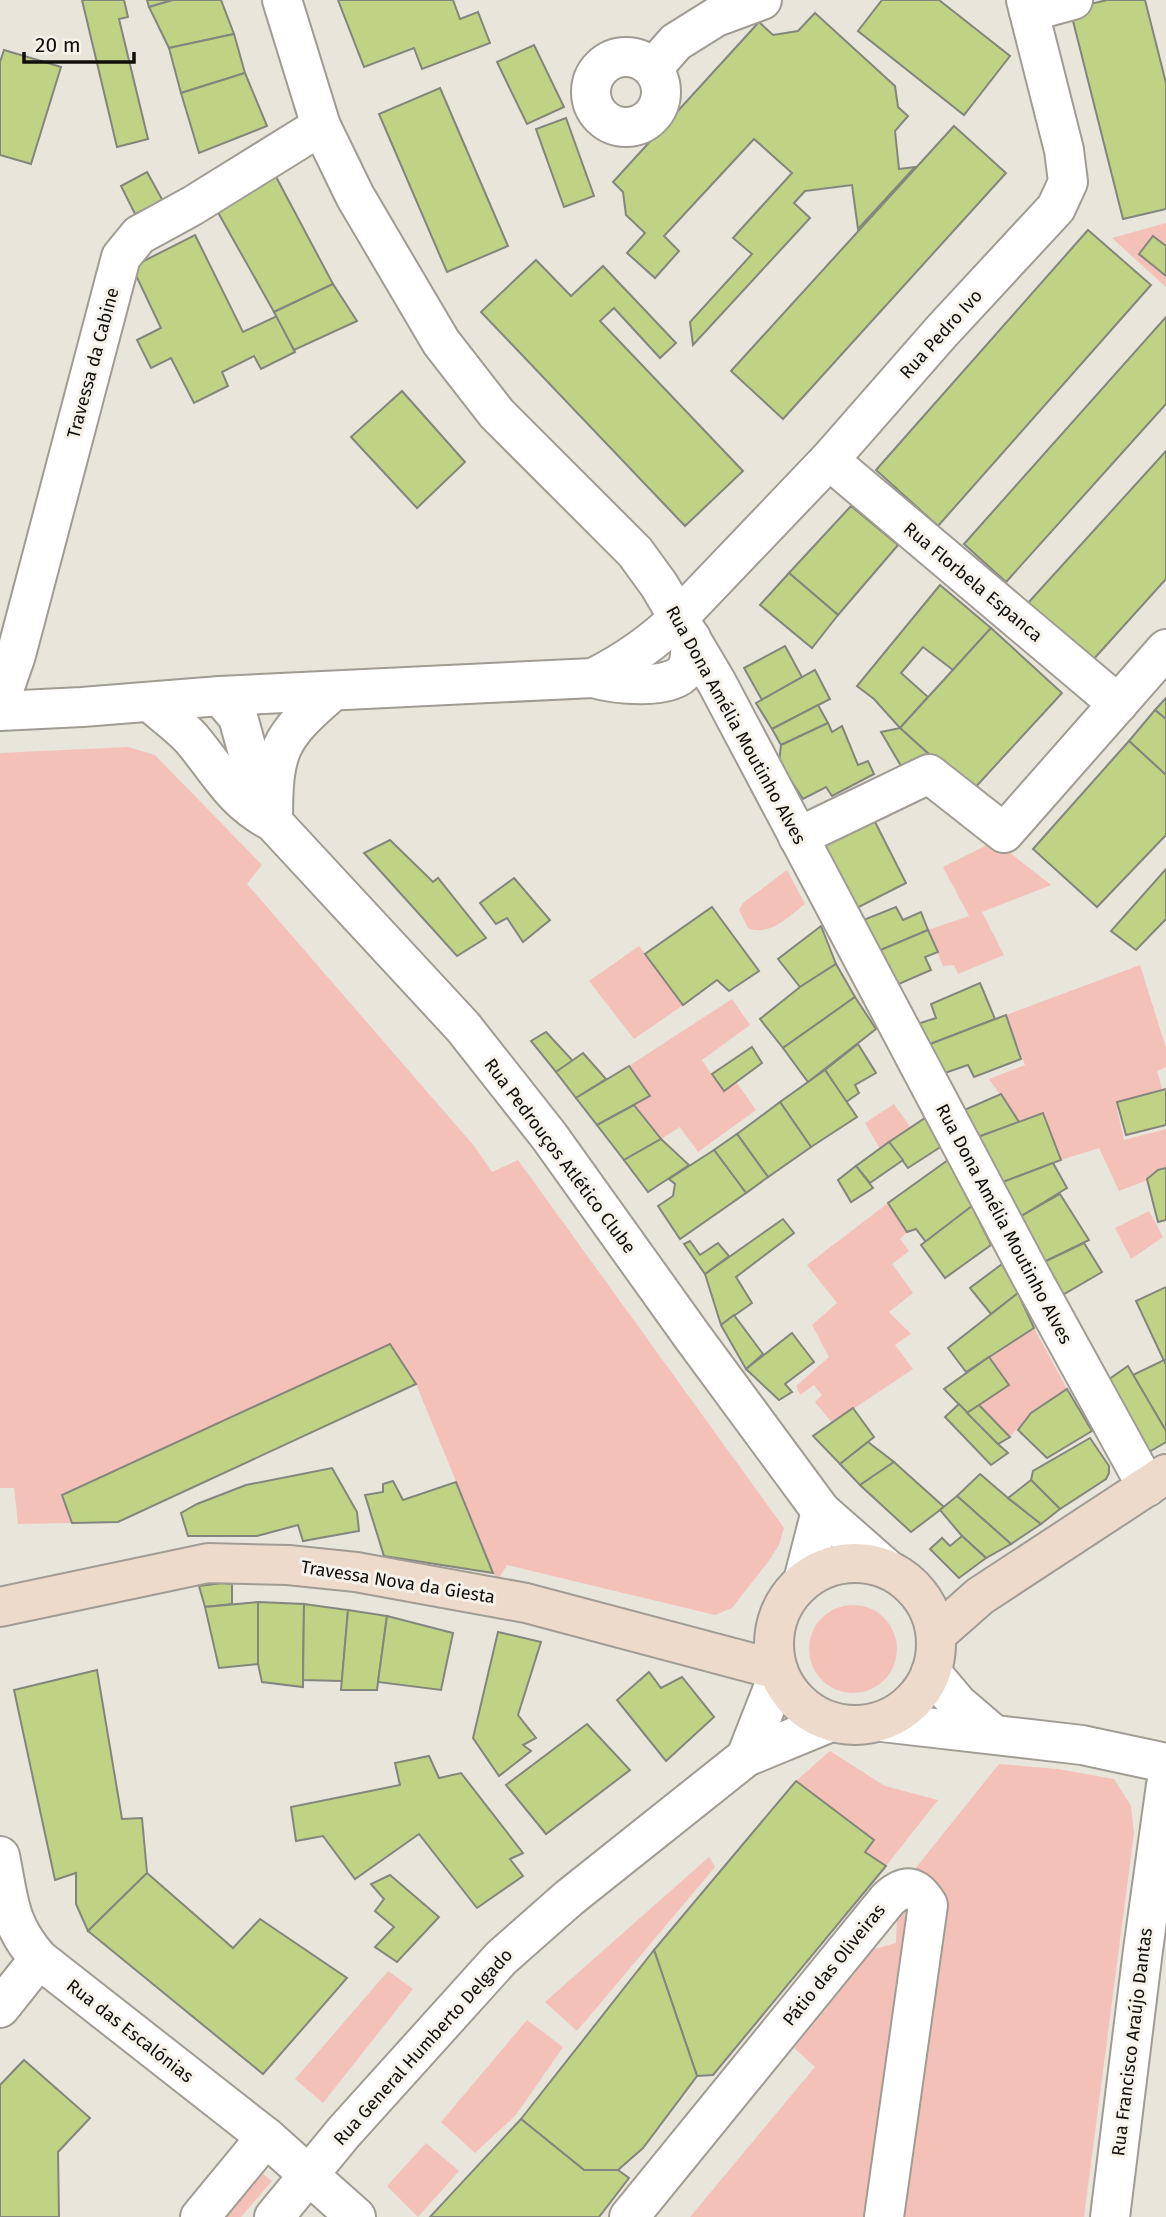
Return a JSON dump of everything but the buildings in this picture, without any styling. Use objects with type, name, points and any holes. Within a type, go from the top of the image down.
[{"type":"street","name":"Rua Dona Amélia Moutinho Alves","points":[[282,0],[321,126],[355,196],[441,342],[497,414],[635,552],[659,585],[798,836],[1031,1276],[1157,1480]]},
{"type":"street","points":[[653,68],[676,42],[706,23],[762,0]]},
{"type":"street","points":[[1028,6],[1073,0]]},
{"type":"street","name":"Rua Pedro Ivo","points":[[685,628],[942,331],[1056,208],[1063,196],[1068,182],[1064,150],[1028,6]]},
{"type":"street","name":"Travessa da Cabine","points":[[0,701],[16,655],[121,257],[139,234],[192,206],[321,126]]},
{"type":"street","name":"Rua Florbela Espanca","points":[[829,460],[1118,704]]},
{"type":"street","points":[[0,711],[220,696],[593,678],[624,685],[672,680],[685,670],[685,628]]},
{"type":"street","points":[[798,836],[929,774],[1004,834],[1166,649]]},
{"type":"street","points":[[273,822],[273,778],[278,755],[288,734],[333,691]]},
{"type":"street","name":"Rua Pedrouços Atlético Clube","points":[[220,696],[238,717],[252,768],[273,822],[463,1027],[549,1136],[821,1511],[887,1569]]},
{"type":"street","name":"Rua Pedrouços Atlético Clube","points":[[150,702],[188,735],[237,798],[254,813],[273,822]]},
{"type":"street","points":[[932,1620],[980,1596],[1157,1480]]},
{"type":"street","points":[[803,1581],[821,1511]]},
{"type":"street","name":"Travessa Nova da Giesta","points":[[0,1607],[182,1567],[208,1563],[252,1562],[356,1572],[527,1603],[709,1651],[777,1659]]},
{"type":"street","points":[[746,1757],[777,1659],[779,1614],[789,1596],[803,1581],[839,1564],[860,1563],[887,1569],[911,1584],[932,1620],[936,1661],[925,1687],[906,1708],[882,1722]]},
{"type":"street","points":[[777,1659],[788,1691],[802,1706],[831,1722],[854,1726],[882,1722],[993,1734],[1082,1745],[1166,1763]]},
{"type":"street","points":[[931,1672],[958,1704],[993,1734]]},
{"type":"street","name":"Rua General Humberto Delgado","points":[[274,2217],[501,1958],[569,1898],[746,1757],[831,1722]]},
{"type":"street","name":"Rua Francisco Araújo Dantas","points":[[1110,2217],[1166,1785]]},
{"type":"street","name":"Rua das Escalónias","points":[[0,1856],[13,1923],[23,1942],[39,1959],[266,2137],[356,2217]]},
{"type":"street","name":"Pátio das Oliveiras","points":[[629,2217],[888,1899],[898,1890],[907,1887],[920,1893],[928,1905],[884,2217]]},
{"type":"street","points":[[0,2008],[39,1959]]},
{"type":"street","points":[[200,2217],[266,2137]]},
{"type":"shaded area","points":[[1166,223],[1166,287],[1112,238]]},
{"type":"shaded area","points":[[128,747],[155,755],[262,865],[247,884],[475,1147],[492,1172],[518,1160],[784,1528],[779,1545],[768,1562],[732,1608],[715,1615],[507,1565],[497,1581],[416,1384],[118,1522],[18,1524],[14,1488],[0,1488],[0,753]]},
{"type":"shaded area","points":[[995,841],[1051,885],[982,912],[1004,955],[958,974],[954,965],[943,966],[928,930],[969,916],[943,867]]},
{"type":"shaded area","points":[[787,870],[805,904],[771,928],[748,928],[739,910],[743,903]]},
{"type":"shaded area","points":[[639,946],[683,1005],[634,1039],[589,981]]},
{"type":"shaded area","points":[[1140,965],[1166,1048],[1166,1067],[1157,1071],[1164,1095],[1117,1109],[1124,1140],[1166,1129],[1166,1173],[1119,1191],[1099,1148],[1061,1160],[1043,1113],[1019,1122],[989,1079],[1025,1065],[1006,1015]]},
{"type":"shaded area","points":[[732,999],[750,1025],[702,1060],[723,1091],[736,1082],[756,1110],[698,1152],[680,1127],[661,1139],[634,1105],[650,1096],[629,1066]]},
{"type":"shaded area","points":[[894,1104],[911,1128],[880,1149],[865,1123]]},
{"type":"shaded area","points":[[888,1203],[907,1232],[900,1239],[909,1251],[892,1264],[913,1293],[889,1312],[911,1334],[895,1345],[913,1369],[832,1423],[815,1402],[822,1395],[814,1385],[800,1395],[796,1386],[829,1357],[812,1325],[837,1303],[807,1265]]},
{"type":"shaded area","points":[[1149,1211],[1163,1237],[1131,1259],[1115,1228]]},
{"type":"shaded area","points":[[1034,1328],[1067,1389],[1031,1413],[1010,1437],[979,1405],[989,1357]]},
{"type":"shaded area","points":[[853,1605],[878,1612],[890,1624],[897,1649],[890,1674],[878,1686],[853,1693],[828,1686],[816,1674],[809,1649],[816,1624],[828,1612]]},
{"type":"shaded area","points":[[830,1751],[885,1786],[938,1800],[886,1866],[865,1852],[874,1840],[796,1781]]},
{"type":"shaded area","points":[[999,1764],[1058,1769],[1114,1779],[1131,1806],[1134,1833],[1084,2217],[690,2217],[815,2067],[794,2048],[874,1949],[896,1943],[898,1890]]},
{"type":"shaded area","points":[[709,1857],[715,1867],[577,2031],[545,2002]]},
{"type":"shaded area","points":[[388,1971],[413,1989],[323,2103],[295,2079]]},
{"type":"shaded area","points":[[527,2020],[563,2047],[516,2115],[475,2153],[441,2122]]},
{"type":"shaded area","points":[[426,2143],[459,2171],[418,2217],[387,2186]]},
{"type":"shaded area","points":[[259,2171],[272,2181],[241,2217],[221,2217]]}]
